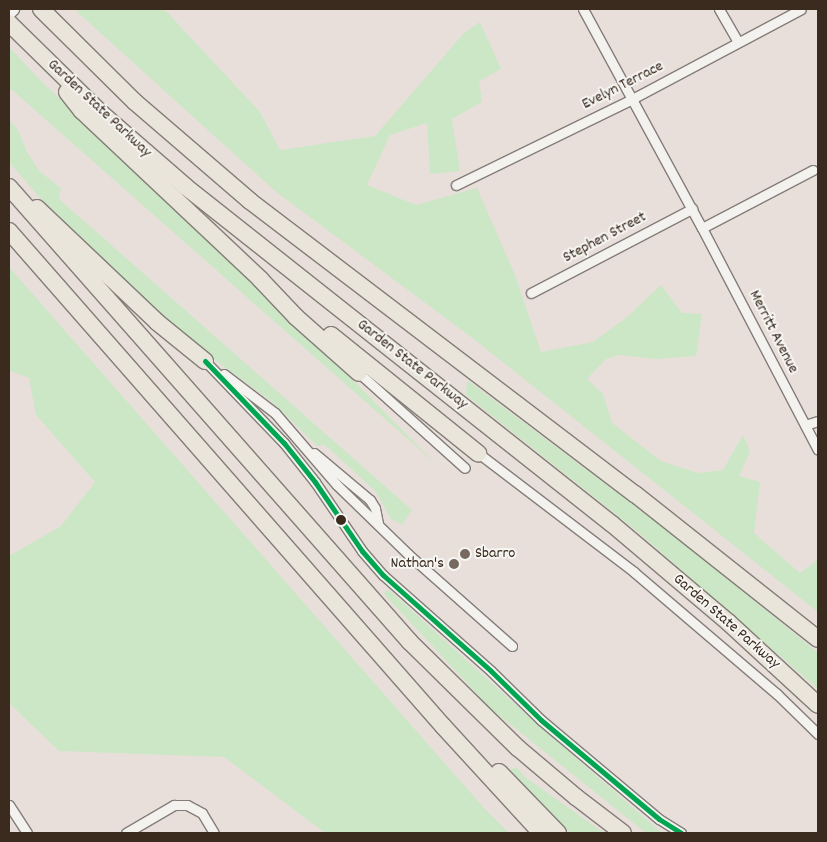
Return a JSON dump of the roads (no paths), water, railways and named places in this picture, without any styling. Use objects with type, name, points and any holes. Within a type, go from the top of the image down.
[{"type":"highway","name":"Garden State Parkway","points":[[47,14],[135,102],[250,201],[621,483],[818,639]]},
{"type":"highway","name":"Garden State Parkway","points":[[9,22],[32,47],[101,113],[193,193],[612,524],[728,622],[818,705]]},
{"type":"highway","points":[[32,47],[82,111],[260,279],[296,317],[358,373]]},
{"type":"highway","points":[[9,186],[51,219],[101,270],[157,322],[205,361]]},
{"type":"highway","points":[[9,186],[410,642],[518,748],[576,797],[623,833]]},
{"type":"highway","points":[[9,231],[443,726],[541,833]]},
{"type":"highway","points":[[260,279],[478,453]]},
{"type":"highway","points":[[443,726],[491,764],[558,833]]},
{"type":"street","points":[[9,13],[13,9]]},
{"type":"street","points":[[583,9],[692,209]]},
{"type":"street","points":[[719,9],[738,42]]},
{"type":"street","name":"Evelyn Terrace","points":[[456,185],[632,99],[801,9]]},
{"type":"street","points":[[702,228],[813,170]]},
{"type":"street","name":"Merritt Avenue","points":[[692,209],[818,450]]},
{"type":"street","name":"Stephen Street","points":[[531,293],[692,209]]},
{"type":"street","points":[[205,361],[264,403],[306,447],[370,500],[375,508],[378,524],[408,554],[512,646]]},
{"type":"street","points":[[205,361],[284,443],[315,482],[375,568],[491,671],[541,720],[658,819],[681,833]]},
{"type":"street","points":[[358,373],[465,468]]},
{"type":"street","points":[[805,426],[818,421]]},
{"type":"street","points":[[478,453],[634,572],[777,694],[818,734]]},
{"type":"street","points":[[9,805],[27,833]]},
{"type":"street","points":[[126,833],[174,805],[188,805],[202,813],[214,833]]},
{"type":"place","name":"Sbarro","points":[[465,554]]},
{"type":"place","name":"Nathan's","points":[[454,564]]}]
